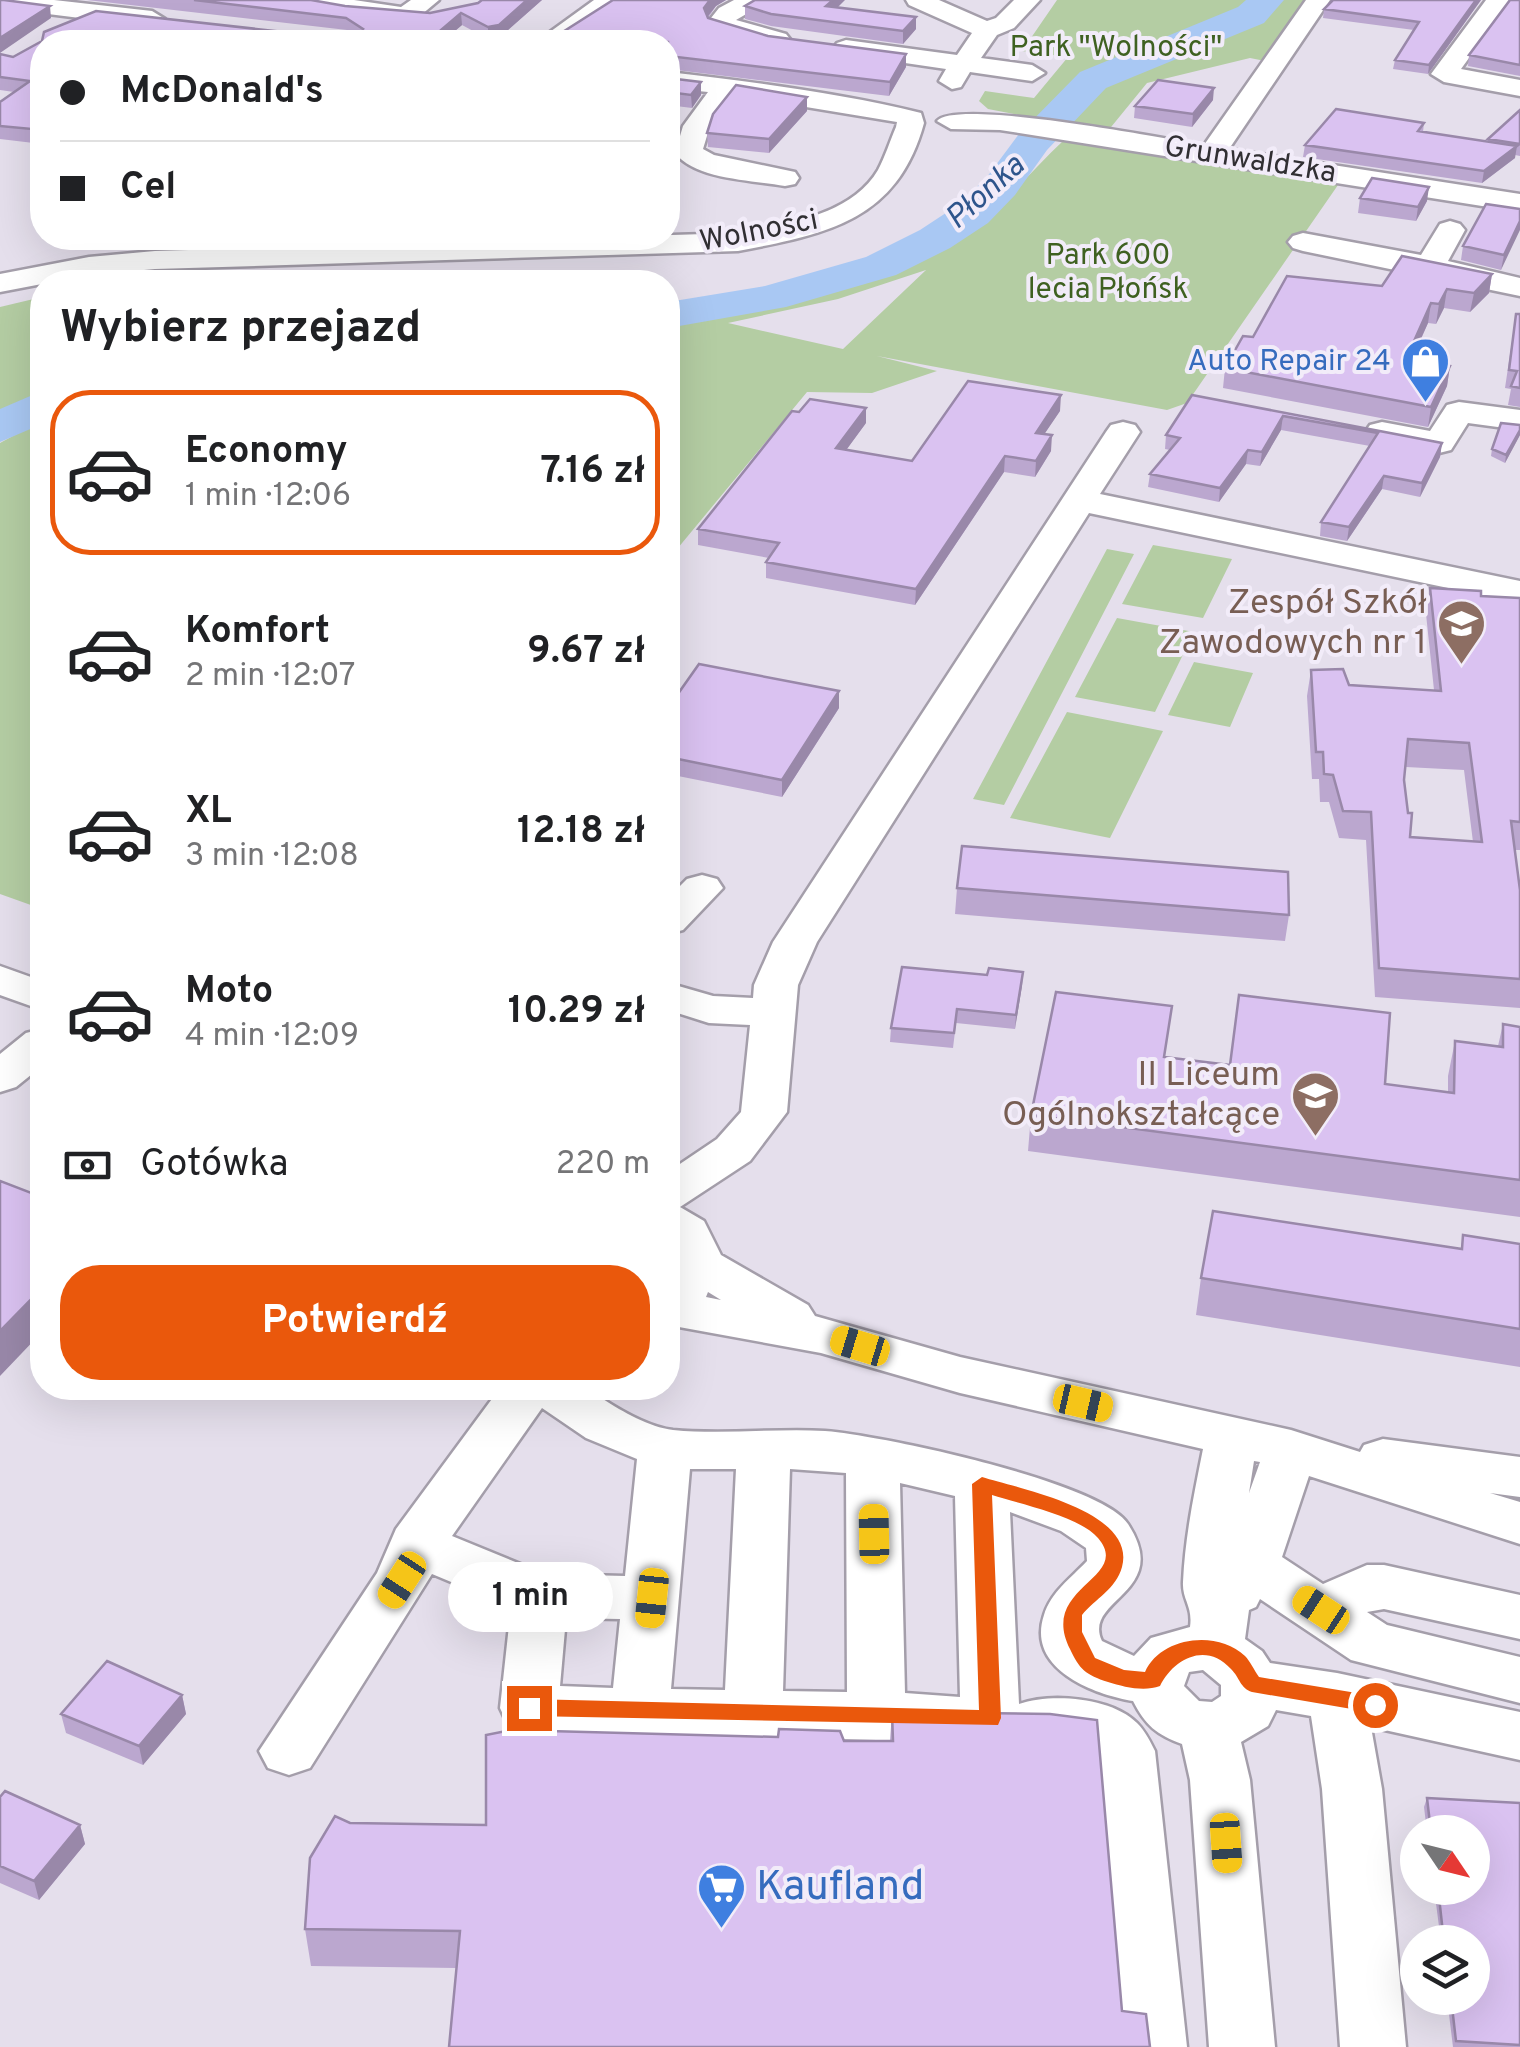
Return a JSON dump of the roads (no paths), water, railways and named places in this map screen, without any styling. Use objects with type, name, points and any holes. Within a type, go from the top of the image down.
[{"type":"street","points":[[302,0],[454,12]]},
{"type":"street","points":[[566,30],[611,0]]},
{"type":"street","points":[[751,0],[728,13],[720,24],[746,33],[819,37],[959,66],[1032,74]]},
{"type":"street","points":[[918,0],[986,30],[1005,23],[1028,0]]},
{"type":"street","points":[[1211,155],[1318,0]]},
{"type":"street","points":[[1499,0],[1444,74],[1520,88]]},
{"type":"street","points":[[0,1],[175,22]]},
{"type":"street","points":[[60,30],[87,11]]},
{"type":"street","points":[[930,107],[948,92],[959,66],[983,40],[986,30]]},
{"type":"street","name":"Grunwaldzka","points":[[680,81],[821,100],[836,106],[930,107],[1211,155],[1515,198]]},
{"type":"street","points":[[680,140],[727,87]]},
{"type":"street","name":"Wolności","points":[[680,244],[738,242],[782,234],[842,214],[879,190],[898,162],[920,145],[930,107]]},
{"type":"street","points":[[680,142],[705,162],[785,178]]},
{"type":"street","points":[[1430,266],[1450,230]]},
{"type":"street","points":[[1303,242],[1520,287]]},
{"type":"street","name":"Wolności","points":[[68,270],[155,260],[479,250]]},
{"type":"street","name":"Wolności","points":[[0,283],[30,277]]},
{"type":"street","points":[[1348,425],[1439,442],[1459,412],[1520,420]]},
{"type":"street","points":[[680,1187],[741,1147],[764,1112],[776,985],[818,900],[1123,432]]},
{"type":"street","points":[[1078,500],[1520,592]]},
{"type":"street","points":[[680,909],[702,888]]},
{"type":"street","points":[[0,960],[30,969]]},
{"type":"street","points":[[0,980],[30,992]]},
{"type":"street","points":[[680,1000],[709,1009],[774,1013]]},
{"type":"street","points":[[0,1076],[30,1052]]},
{"type":"street","points":[[680,1263],[701,1204],[722,1163]]},
{"type":"street","points":[[680,1266],[822,1335],[960,1375],[1291,1450],[1520,1522]]},
{"type":"street","points":[[289,1751],[402,1580],[416,1544],[519,1400]]},
{"type":"street","points":[[569,1400],[591,1417],[665,1448],[828,1451],[982,1484],[1084,1518],[1105,1533],[1114,1550],[1112,1569],[1101,1586],[1084,1598],[1072,1614],[1072,1632],[1088,1664],[1124,1679],[1153,1680]]},
{"type":"street","points":[[1232,1438],[1213,1540],[1211,1590],[1235,1626],[1337,1696],[1520,1736]]},
{"type":"street","points":[[640,1712],[665,1448]]},
{"type":"street","points":[[753,1714],[764,1450]]},
{"type":"street","points":[[1291,1450],[1438,1464],[1520,1477]]},
{"type":"street","points":[[1291,1450],[1235,1626],[1248,1709],[1238,1718],[1208,1726],[1175,1717],[1155,1694],[1156,1670],[1173,1652],[1235,1626],[1321,1610],[1367,1588],[1384,1587],[1520,1617]]},
{"type":"street","points":[[873,1460],[876,1717]]},
{"type":"street","points":[[982,1484],[990,1718]]},
{"type":"street","points":[[416,1544],[540,1596],[652,1598]]},
{"type":"street","points":[[540,1596],[529,1708],[990,1718],[1105,1730],[1119,1740],[1125,1751],[1154,2047]]},
{"type":"street","points":[[1321,1610],[1371,1644],[1520,1680]]},
{"type":"street","points":[[1337,1696],[1352,1789],[1373,2047]]},
{"type":"street","points":[[1208,1726],[1220,1780],[1242,2047]]},
{"type":"waterway","name":"Płonka","points":[[680,313],[770,298],[881,266],[935,239],[973,214],[1001,186],[1033,142],[1093,80],[1251,15],[1266,0]]},
{"type":"waterway","name":"Płonka","points":[[0,428],[30,412]]},
{"type":"place","name":"Auto Repair 24","points":[[1426,404]]},
{"type":"place","name":"Zespół Szkół Zawodowych nr 1","points":[[1462,666]]},
{"type":"place","name":"II Liceum Ogólnokształcące","points":[[1315,1138]]},
{"type":"place","name":"Kaufland","points":[[721,1930]]},
{"type":"park label","name":"Park \"Wolności\"","points":[[1116,48]]},
{"type":"park label","name":"Park 600 lecia Płońsk","points":[[1108,273]]}]
